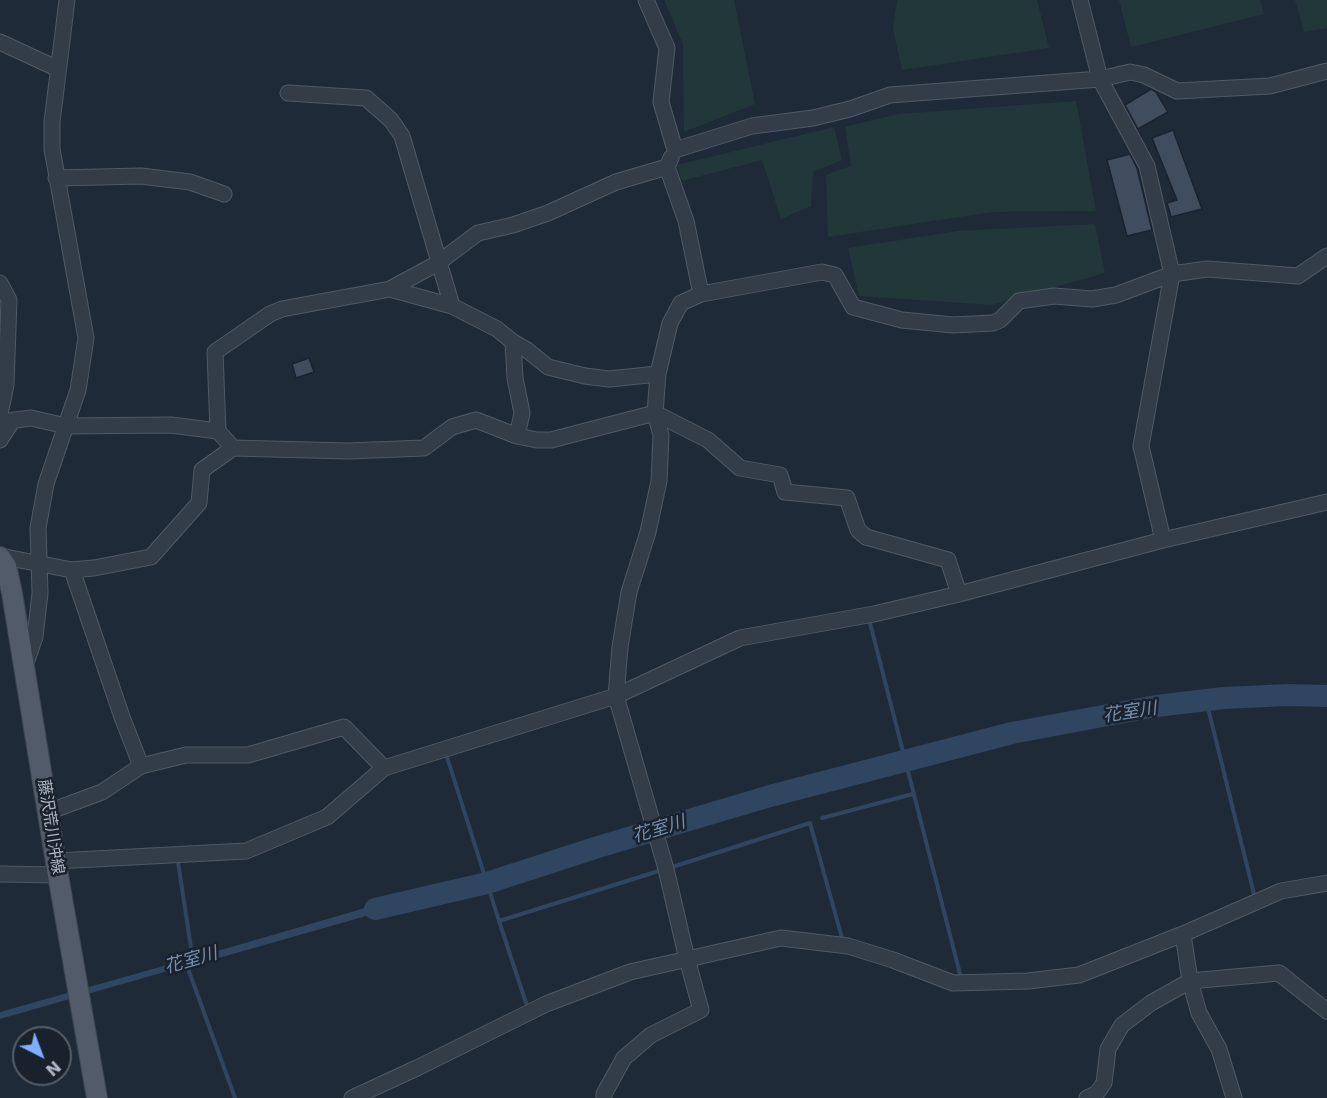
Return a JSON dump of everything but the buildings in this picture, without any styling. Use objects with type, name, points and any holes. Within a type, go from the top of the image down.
[{"type":"main road","name":"藤沢荒川沖線","points":[[0,557],[6,566],[26,666],[57,868],[97,1098]]},
{"type":"street","points":[[26,666],[35,637],[40,592],[38,528],[46,484],[78,390],[86,338],[52,149],[52,122],[67,0]]},
{"type":"street","points":[[646,0],[667,48],[661,102],[675,150],[667,166],[686,220],[700,294]]},
{"type":"street","points":[[1080,0],[1100,79],[1147,166],[1172,274],[1141,446],[1163,540]]},
{"type":"street","points":[[0,42],[58,69]]},
{"type":"street","points":[[675,150],[752,126],[841,112],[890,95],[1100,79],[1130,72],[1144,75],[1177,92],[1270,86],[1327,71]]},
{"type":"street","points":[[288,93],[366,98],[391,120],[402,136],[452,306]]},
{"type":"street","points":[[233,448],[218,430],[215,352],[270,314],[282,309],[390,289],[438,263],[478,233],[513,225],[548,213],[616,182],[667,166]]},
{"type":"street","points":[[56,178],[141,176],[190,182],[224,194]]},
{"type":"street","points":[[604,1098],[624,1058],[651,1035],[701,1010],[666,869],[616,696],[620,647],[629,592],[648,532],[660,481],[661,435],[655,414],[658,374],[670,323],[681,303],[700,294],[822,272],[835,275],[853,307],[902,320],[954,325],[993,323],[1000,320],[1019,301],[1054,296],[1092,299],[1116,295],[1172,274],[1207,269],[1298,276],[1327,256]]},
{"type":"street","points":[[0,283],[9,300],[4,419],[0,440]]},
{"type":"street","points":[[390,289],[452,306],[497,329],[549,367],[585,376],[609,378],[658,374]]},
{"type":"street","points":[[513,342],[515,378],[522,413],[517,436]]},
{"type":"street","points":[[0,557],[72,570],[151,557],[199,503],[202,470],[233,448],[348,451],[424,448],[453,427],[476,420],[517,436],[551,440],[655,414],[708,440],[740,468],[780,475],[785,492],[847,498],[858,530],[866,537],[948,560],[958,594]]},
{"type":"street","points":[[4,419],[31,418],[66,426],[171,425],[218,430]]},
{"type":"street","points":[[0,874],[246,851],[327,817],[384,768],[616,696],[740,638],[874,614],[1163,540],[1327,502]]},
{"type":"street","points":[[72,570],[141,766]]},
{"type":"street","points":[[48,812],[102,792],[141,766],[186,755],[248,754],[344,727],[384,768]]},
{"type":"street","points":[[352,1098],[419,1068],[546,1004],[630,972],[782,938],[848,946],[953,983],[1028,981],[1079,975],[1183,934],[1281,891],[1327,883]]},
{"type":"street","points":[[1183,934],[1190,981],[1199,1013],[1219,1049],[1234,1098]]},
{"type":"street","points":[[1087,1098],[1097,1093],[1104,1083],[1108,1049],[1122,1025],[1151,1003],[1190,981],[1279,973],[1327,1011]]},
{"type":"street","points":[[1104,1083],[1111,1098]]},
{"type":"green space","points":[[664,0],[734,0],[755,104],[684,132],[683,44]]},
{"type":"green space","points":[[897,0],[1037,0],[1049,48],[902,70],[893,29]]},
{"type":"green space","points":[[1119,0],[1260,0],[1264,14],[1131,47]]},
{"type":"green space","points":[[1295,0],[1327,0],[1327,28],[1304,32]]},
{"type":"green space","points":[[1076,101],[1096,211],[992,212],[828,237],[826,175],[851,166],[845,127],[898,114]]},
{"type":"green space","points":[[834,127],[842,160],[813,172],[811,206],[781,219],[762,160],[682,181],[677,165]]},
{"type":"green space","points":[[1095,224],[1105,273],[992,305],[859,296],[848,248],[957,231]]},
{"type":"water","points":[[403,897],[405,905],[194,965],[190,959]]},
{"type":"water","points":[[185,960],[189,965],[0,1019],[0,1012]]},
{"type":"waterway","points":[[870,623],[960,974]]},
{"type":"waterway","name":"花室川","points":[[375,909],[487,883],[770,796],[1012,733],[1156,706],[1224,698],[1327,696]]},
{"type":"waterway","points":[[1206,700],[1254,894]]},
{"type":"waterway","points":[[447,757],[499,921],[662,870]]},
{"type":"waterway","points":[[822,818],[913,794]]},
{"type":"waterway","points":[[669,868],[810,823],[842,938]]},
{"type":"waterway","points":[[178,862],[193,961]]},
{"type":"waterway","points":[[499,921],[526,1003]]},
{"type":"waterway","points":[[186,963],[235,1098]]}]
